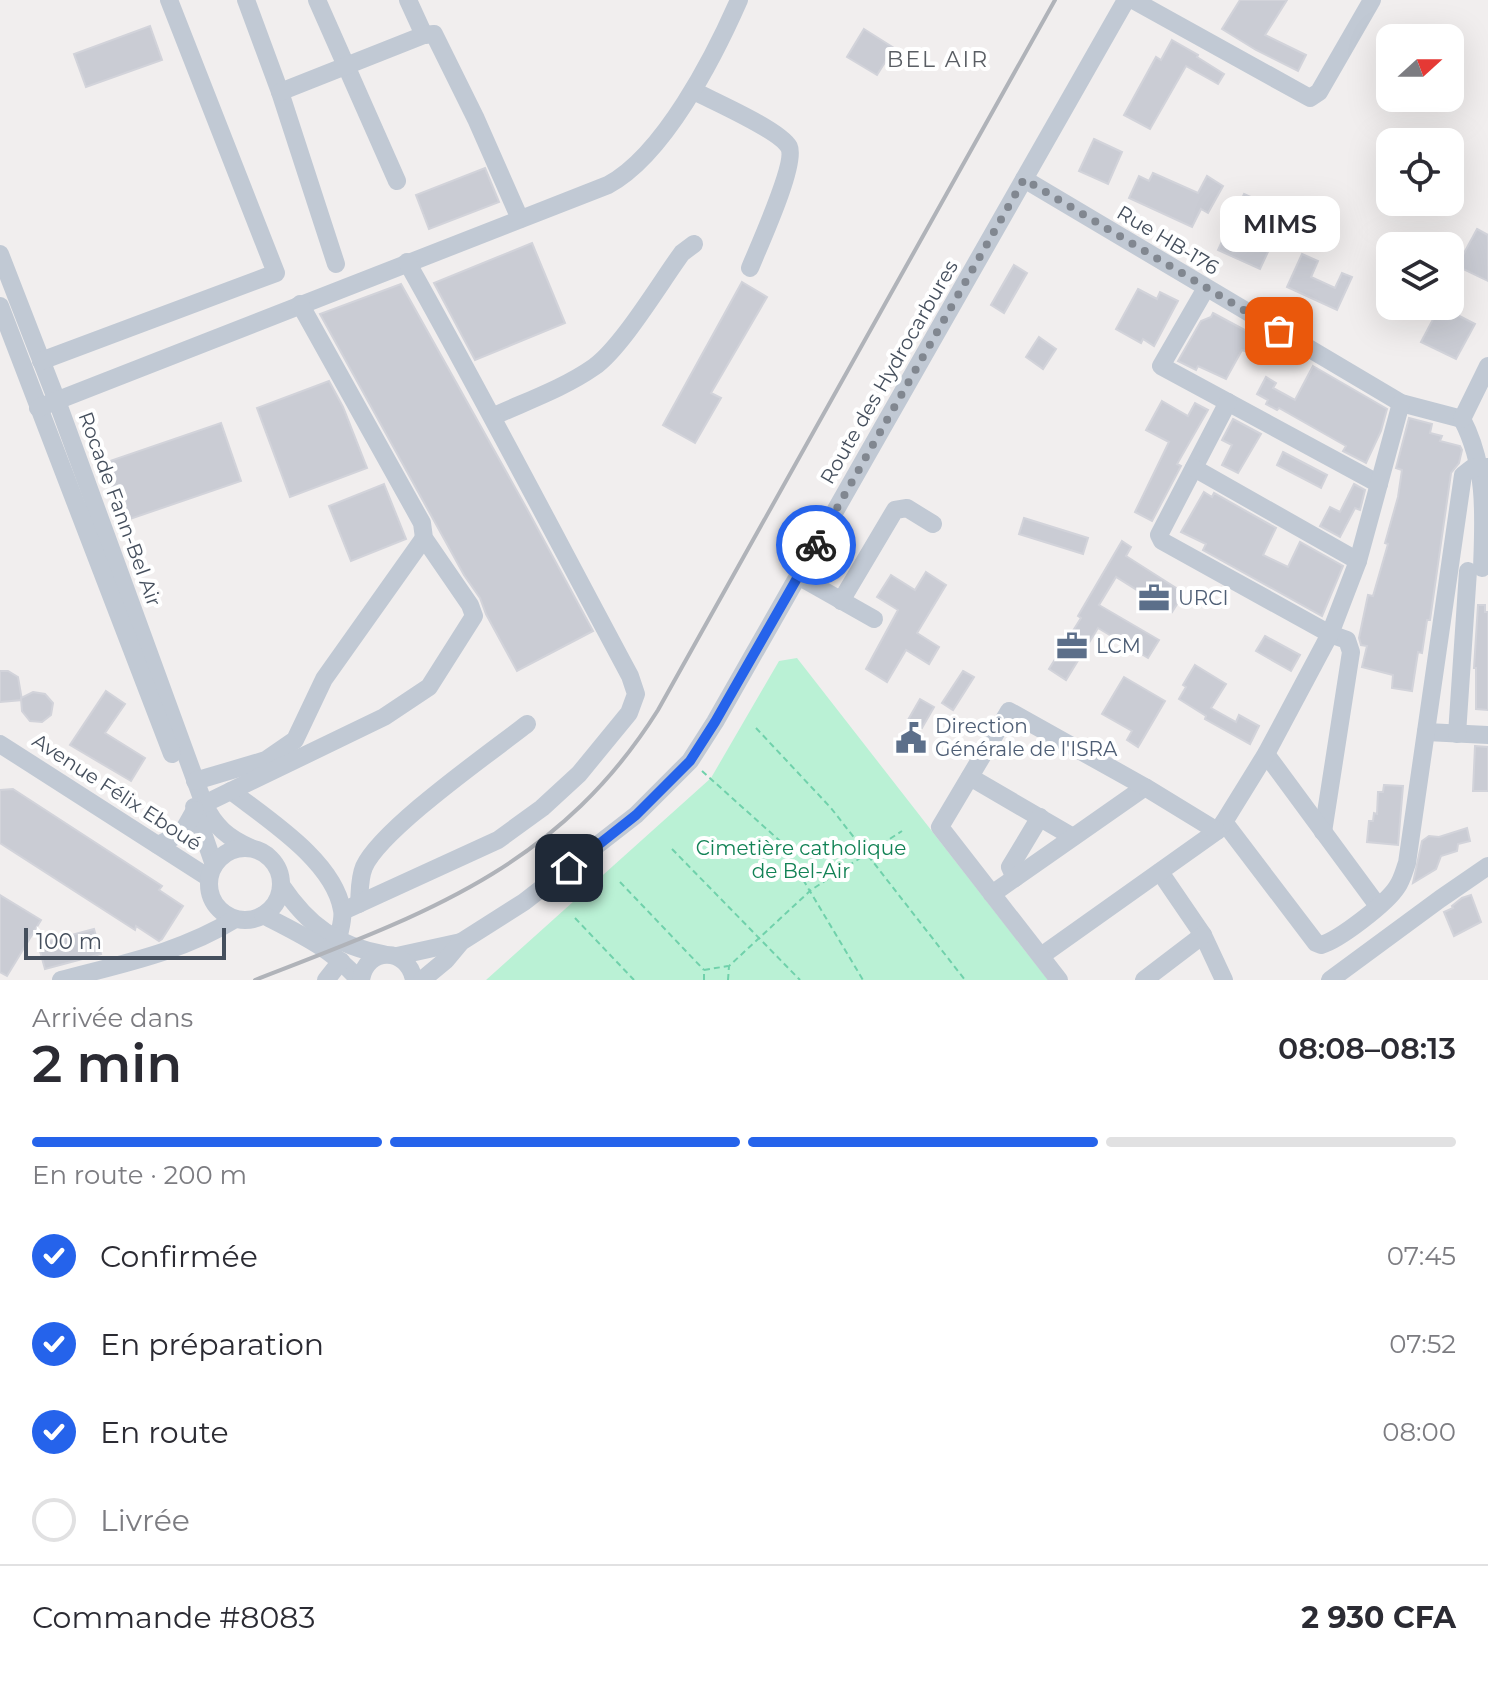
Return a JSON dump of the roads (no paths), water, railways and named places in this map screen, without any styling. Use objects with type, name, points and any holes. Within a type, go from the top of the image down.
[{"type":"street","points":[[41,361],[276,273],[169,0]]},
{"type":"street","points":[[246,0],[280,92],[336,264]]},
{"type":"street","points":[[317,0],[397,181]]},
{"type":"street","points":[[408,0],[424,35]]},
{"type":"street","name":"Route des Hydrocarbures","points":[[422,980],[446,960],[461,942],[524,902],[592,851],[636,815],[690,761],[1126,0]]},
{"type":"street","points":[[1133,0],[1310,98],[1319,92],[1372,0]]},
{"type":"street","points":[[38,408],[627,175],[694,91],[743,1]]},
{"type":"street","points":[[280,92],[424,35],[431,33],[437,36],[520,219]]},
{"type":"street","points":[[694,91],[747,117],[788,144],[792,155],[781,193],[750,268]]},
{"type":"street","name":"Rue HB-176","points":[[1024,179],[1401,403],[1473,429]]},
{"type":"street","points":[[494,416],[596,366],[620,339],[682,253],[694,244]]},
{"type":"street","name":"Rocade Fann-Bel Air","points":[[0,254],[57,401],[190,782]]},
{"type":"street","points":[[351,908],[498,840],[542,808],[579,774],[629,713],[635,700],[635,687],[630,676],[515,464],[494,416],[407,262]]},
{"type":"street","points":[[1206,288],[1161,366],[1379,484]]},
{"type":"street","points":[[158,845],[182,833],[200,807],[384,717],[429,687],[474,616],[470,605],[424,538],[422,523],[300,304]]},
{"type":"street","name":"Rocade Fann-Bel Air","points":[[0,306],[38,408],[190,782]]},
{"type":"street","points":[[1457,734],[1479,569],[1484,497],[1484,467],[1473,429],[1488,366]]},
{"type":"street","points":[[1228,402],[1159,535],[1162,541],[1330,634],[1347,640],[1351,652],[1323,832]]},
{"type":"street","points":[[1041,956],[1221,826],[1266,754],[1330,634],[1358,561],[1401,403]]},
{"type":"street","points":[[1059,980],[940,827],[1009,711],[1221,826],[1316,943],[1326,944],[1378,906],[1397,887],[1407,863],[1463,475],[1468,469],[1484,467]]},
{"type":"street","points":[[1194,468],[1358,561]]},
{"type":"street","points":[[841,601],[895,510],[907,508],[933,524]]},
{"type":"street","points":[[281,885],[272,908],[254,919],[235,919],[215,903],[209,887],[212,872],[200,807],[190,782],[266,760],[295,740],[324,679],[424,538]]},
{"type":"street","points":[[1448,575],[1479,569]]},
{"type":"street","points":[[798,576],[874,619]]},
{"type":"street","points":[[338,941],[370,857],[401,824],[527,724]]},
{"type":"street","points":[[1426,732],[1488,735]]},
{"type":"street","name":"Avenue Félix Eboué","points":[[0,744],[158,845],[212,872]]},
{"type":"street","points":[[1266,754],[1378,906]]},
{"type":"street","points":[[970,777],[1073,837]]},
{"type":"street","points":[[992,894],[1145,787]]},
{"type":"street","points":[[231,791],[305,850],[351,908]]},
{"type":"street","points":[[200,807],[222,832],[269,857],[276,865],[281,885],[304,914],[338,941],[356,949],[390,955],[409,965],[414,980]]},
{"type":"street","points":[[1015,878],[1010,867],[1040,817]]},
{"type":"street","points":[[212,872],[230,851],[251,848]]},
{"type":"street","points":[[1330,980],[1488,866]]},
{"type":"street","points":[[1160,872],[1203,935],[1224,980]]},
{"type":"street","points":[[263,915],[304,935],[341,961],[360,980],[369,961],[390,955]]},
{"type":"street","points":[[61,980],[182,947],[235,919]]},
{"type":"street","points":[[1144,980],[1203,935]]},
{"type":"street","name":"Route des Hydrocarbures","points":[[390,955],[461,942]]},
{"type":"street","points":[[326,980],[341,961]]},
{"type":"railway","points":[[255,980],[374,933],[482,880],[531,848],[576,810],[619,765],[658,710],[1055,0]]},
{"type":"place","name":"MIMS","points":[[1279,331]]},
{"type":"place","name":"URCI","points":[[1154,598]]},
{"type":"place","name":"LCM","points":[[1072,646]]},
{"type":"place","name":"Direction Générale de l'ISRA","points":[[911,738]]},
{"type":"district","name":"BEL AIR","points":[[938,59]]},
{"type":"park label","name":"Cimetière catholique de Bel-Air","points":[[801,860]]}]
